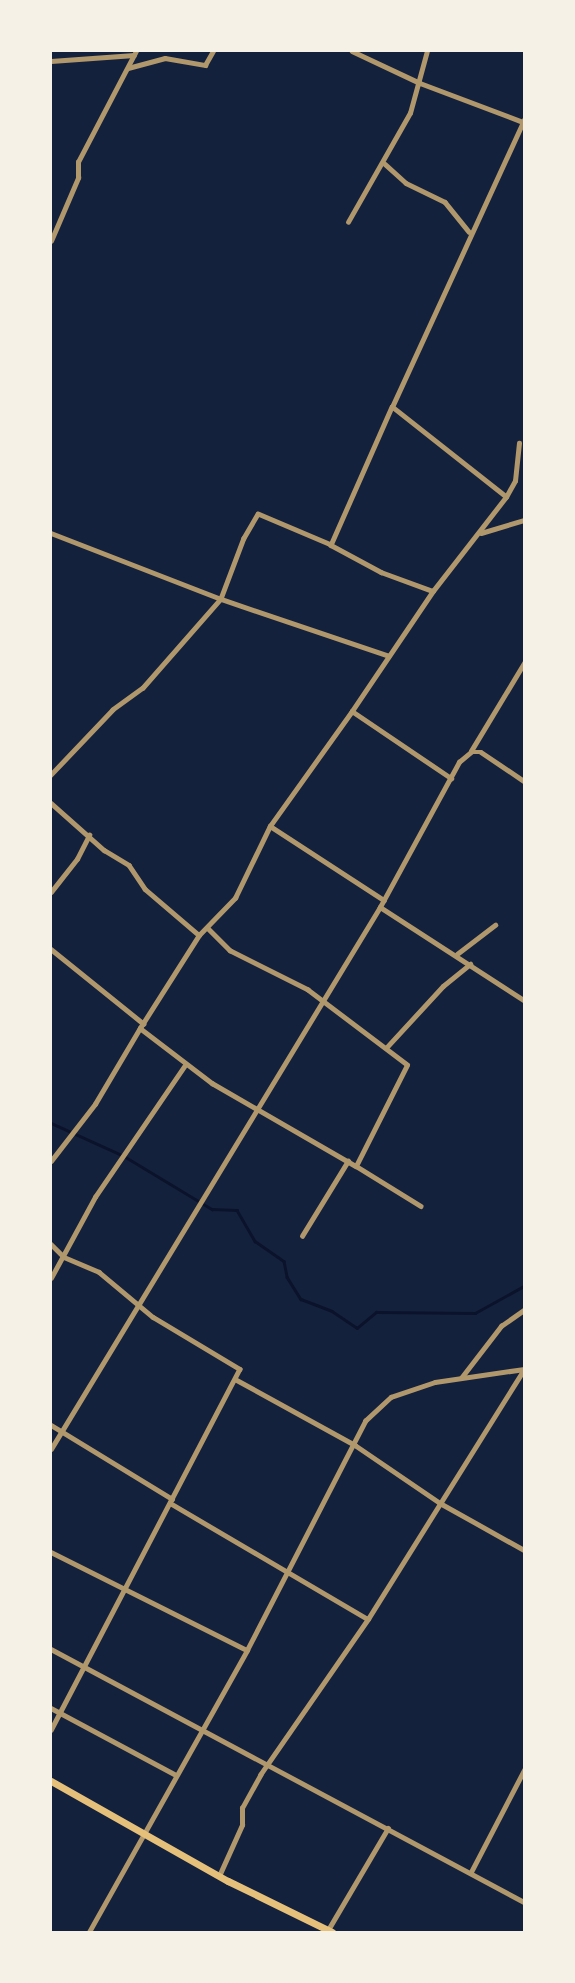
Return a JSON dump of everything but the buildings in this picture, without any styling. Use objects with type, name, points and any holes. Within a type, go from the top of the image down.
[{"type":"main road","points":[[51,1782],[219,1877],[330,1931]]},
{"type":"street","points":[[128,68],[166,58],[205,65],[213,51]]},
{"type":"street","points":[[331,545],[470,233],[524,122],[420,83],[352,51]]},
{"type":"street","points":[[348,222],[385,164],[420,83],[427,51]]},
{"type":"street","points":[[51,241],[78,178],[78,162],[135,53]]},
{"type":"street","points":[[51,61],[135,53]]},
{"type":"street","points":[[385,164],[406,183],[445,202],[470,233]]},
{"type":"street","points":[[392,407],[506,497]]},
{"type":"street","points":[[51,1161],[95,1104],[199,935],[208,929],[235,898],[270,826],[433,591],[506,497],[514,481],[519,443]]},
{"type":"street","points":[[51,775],[113,710],[143,688],[221,599],[244,538],[258,514],[331,545],[382,572],[433,591]]},
{"type":"street","points":[[480,533],[524,520]]},
{"type":"street","points":[[51,533],[221,599],[389,656]]},
{"type":"street","points":[[51,1449],[135,1304],[380,907],[452,778],[471,752],[524,663]]},
{"type":"street","points":[[352,711],[452,778]]},
{"type":"street","points":[[471,752],[481,752],[502,762],[524,781]]},
{"type":"street","points":[[51,803],[129,865],[145,889],[199,935]]},
{"type":"street","points":[[270,826],[384,900]]},
{"type":"street","points":[[51,892],[77,859],[89,835]]},
{"type":"street","points":[[380,907],[457,954],[524,1000]]},
{"type":"street","points":[[457,954],[495,925]]},
{"type":"street","points":[[208,929],[230,951],[308,990],[321,1003],[407,1065],[356,1166]]},
{"type":"street","points":[[51,949],[185,1065],[421,1206]]},
{"type":"street","points":[[386,1048],[443,986],[470,964]]},
{"type":"street","points":[[51,1278],[64,1258],[94,1197],[185,1065]]},
{"type":"street","points":[[302,1236],[348,1161]]},
{"type":"street","points":[[51,1244],[64,1258],[99,1272],[135,1304],[240,1369],[51,1730]]},
{"type":"street","points":[[461,1379],[501,1326],[524,1310]]},
{"type":"street","points":[[89,1932],[247,1650],[355,1446],[365,1421],[391,1397],[461,1379],[524,1370]]},
{"type":"street","points":[[219,1877],[242,1825],[242,1808],[368,1619],[524,1370]]},
{"type":"street","points":[[235,1378],[355,1446],[440,1503],[524,1550]]},
{"type":"street","points":[[51,1425],[286,1573],[368,1619]]},
{"type":"street","points":[[51,1552],[126,1586],[247,1650]]},
{"type":"street","points":[[51,1649],[524,1902]]},
{"type":"street","points":[[51,1708],[176,1774]]},
{"type":"street","points":[[471,1872],[524,1770]]},
{"type":"street","points":[[330,1931],[388,1828]]},
{"type":"waterway","points":[[51,1123],[124,1156],[212,1209],[237,1210],[255,1241],[284,1261],[287,1277],[301,1299],[332,1311],[357,1328],[376,1312],[475,1313],[524,1286]]}]
